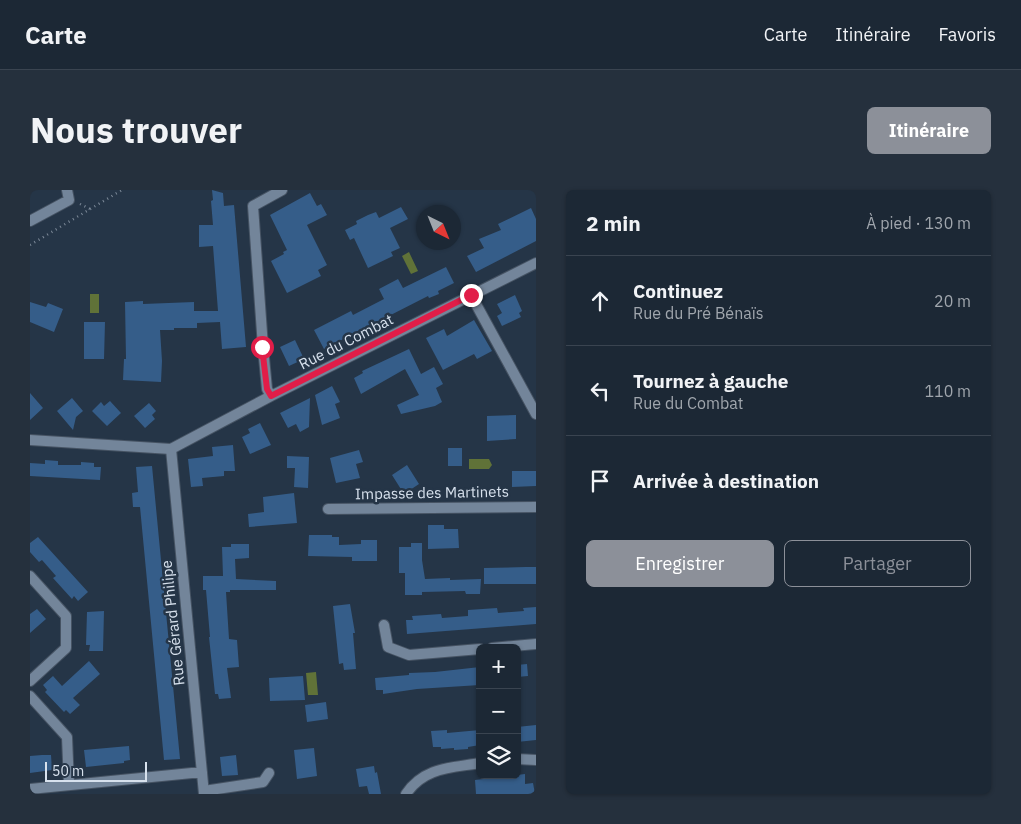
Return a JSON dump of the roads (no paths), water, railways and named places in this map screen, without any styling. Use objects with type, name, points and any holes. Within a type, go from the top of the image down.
[{"type":"street","points":[[30,221],[69,200],[67,190]]},
{"type":"street","points":[[271,396],[267,389],[262,347],[253,206],[282,190]]},
{"type":"street","name":"Rue du Combat","points":[[171,449],[271,396],[536,263]]},
{"type":"street","points":[[471,295],[536,414]]},
{"type":"street","points":[[30,440],[171,449]]},
{"type":"street","name":"Rue Gérard Philipe","points":[[171,449],[204,792]]},
{"type":"street","name":"Impasse des Martinets","points":[[328,509],[536,507]]},
{"type":"street","points":[[30,576],[66,616],[66,648],[30,681]]},
{"type":"street","points":[[384,625],[388,647],[409,655],[476,649]]},
{"type":"street","points":[[521,645],[536,644]]},
{"type":"street","points":[[30,696],[67,737],[69,785]]},
{"type":"street","points":[[521,760],[536,760]]},
{"type":"street","points":[[406,794],[424,775],[437,770],[476,764]]},
{"type":"street","points":[[30,789],[202,772]]},
{"type":"street","points":[[204,792],[263,782],[270,773]]}]
